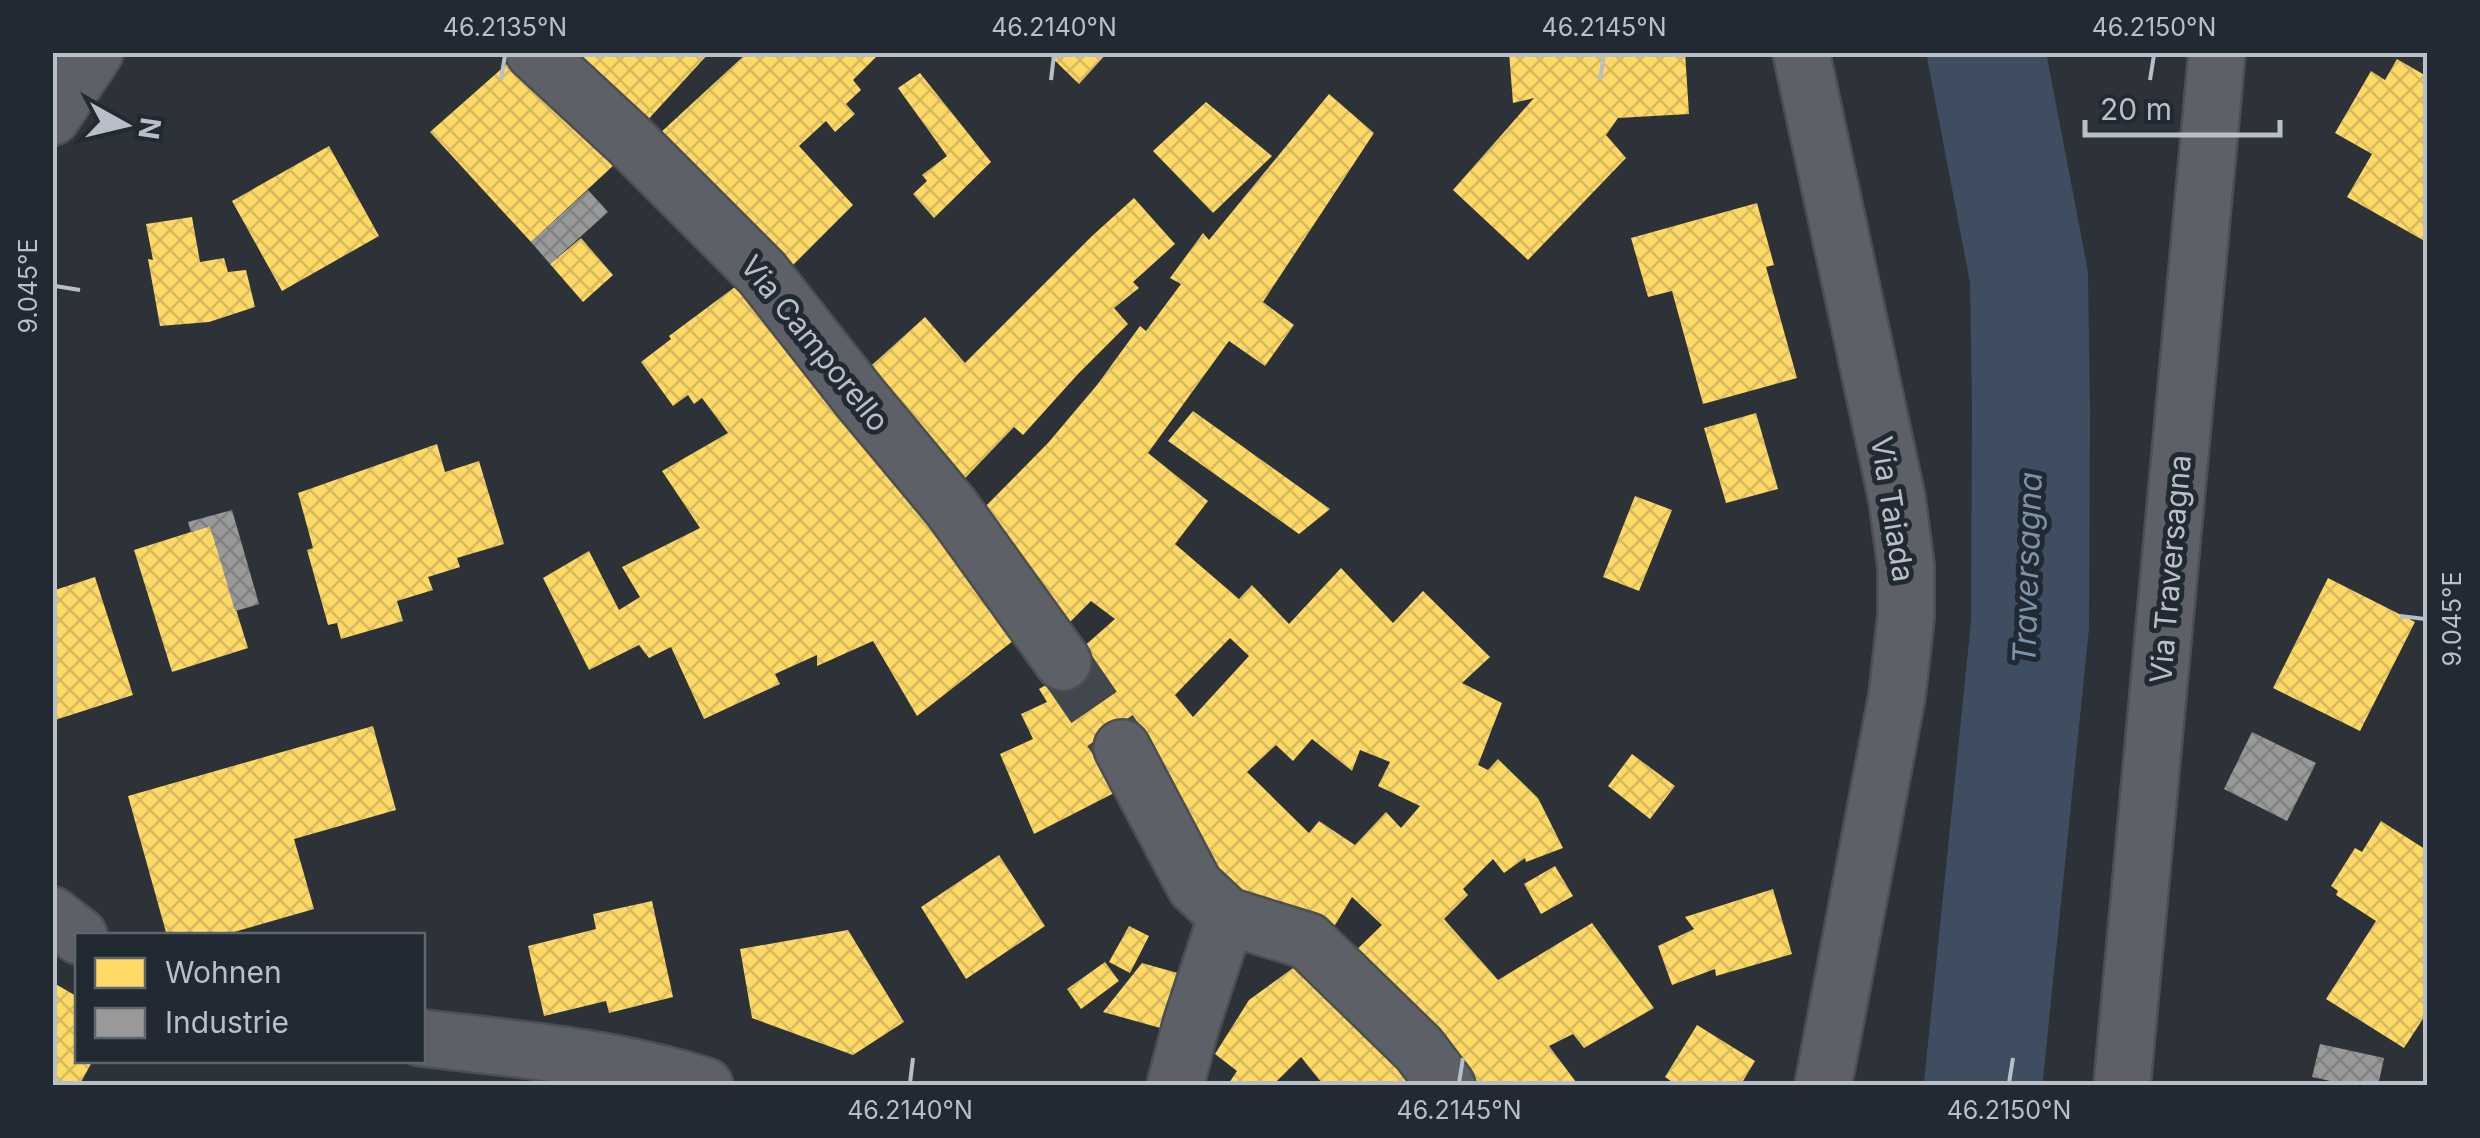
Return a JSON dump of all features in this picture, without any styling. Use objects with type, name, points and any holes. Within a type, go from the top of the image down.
[{"type":"street","points":[[52,117],[95,52]]},
{"type":"street","name":"Via Camporello","points":[[534,52],[629,140],[762,274],[951,507],[1064,662]]},
{"type":"street","name":"Via Taiada","points":[[1801,52],[1896,499],[1906,566],[1906,618],[1898,696],[1823,1086]]},
{"type":"street","name":"Via Traversagna","points":[[2122,1086],[2217,52]]},
{"type":"street","points":[[1122,748],[1195,886],[1227,916],[1308,941],[1419,1049],[1447,1086]]},
{"type":"street","points":[[52,915],[75,933]]},
{"type":"street","points":[[1176,1086],[1190,1025],[1227,916]]},
{"type":"street","points":[[425,1038],[584,1058],[706,1086]]},
{"type":"building: Wohnen","points":[[588,52],[710,52],[644,124],[581,60]]},
{"type":"building: Wohnen","points":[[748,52],[881,52],[853,80],[861,90],[846,104],[855,114],[835,132],[826,121],[799,146],[853,205],[780,278],[659,134]]},
{"type":"building: Wohnen","points":[[1046,52],[1108,52],[1079,84]]},
{"type":"building: Wohnen","points":[[1509,52],[1685,52],[1689,114],[1618,118],[1606,135],[1626,158],[1528,260],[1453,190],[1534,98],[1513,103]]},
{"type":"building: Wohnen","points":[[2397,59],[2428,77],[2428,243],[2347,197],[2372,154],[2335,133],[2371,71],[2385,80]]},
{"type":"building: Wohnen","points":[[507,64],[615,164],[531,242],[430,132]]},
{"type":"building: Wohnen","points":[[920,73],[991,162],[934,218],[913,194],[927,181],[922,175],[947,156],[898,88]]},
{"type":"building: Wohnen","points":[[1329,94],[1374,133],[1263,302],[1294,325],[1265,366],[1229,341],[1148,453],[1208,501],[1175,544],[1239,599],[1252,585],[1289,624],[1341,568],[1393,623],[1423,591],[1490,657],[1462,683],[1502,703],[1478,765],[1488,770],[1498,759],[1538,798],[1563,848],[1526,862],[1525,858],[1504,873],[1493,859],[1463,889],[1468,895],[1444,919],[1498,980],[1592,923],[1654,1008],[1584,1048],[1573,1034],[1549,1046],[1579,1086],[1474,1086],[1345,961],[1382,925],[1352,897],[1326,940],[1202,869],[1120,790],[1034,834],[1000,754],[1033,739],[1021,714],[1047,702],[1039,689],[1053,681],[1115,619],[1091,601],[1059,633],[981,511],[1048,443],[1140,326],[1146,331],[1181,284],[1170,278],[1203,233],[1209,240]],"holes":[[[1230,638],[1249,656],[1193,717],[1175,695]],[[1312,739],[1352,771],[1360,750],[1390,762],[1378,786],[1420,806],[1401,828],[1386,812],[1355,845],[1319,821],[1309,833],[1247,772],[1276,745],[1293,761]]]},
{"type":"building: Wohnen","points":[[1206,102],[1272,156],[1213,213],[1153,151]]},
{"type":"building: Wohnen","points":[[329,146],[379,236],[282,291],[232,201]]},
{"type":"building: Wohnen","points":[[1134,198],[1175,244],[1133,282],[1139,288],[1114,308],[1128,324],[1023,435],[1014,427],[950,494],[862,374],[925,317],[965,363]]},
{"type":"building: Wohnen","points":[[1757,203],[1774,265],[1766,267],[1797,378],[1703,404],[1672,291],[1648,297],[1631,238]]},
{"type":"building: Wohnen","points":[[192,217],[200,262],[224,258],[228,272],[246,270],[255,307],[209,322],[160,326],[146,224]]},
{"type":"building: Wohnen","points":[[581,238],[613,275],[583,302],[550,264]]},
{"type":"building: Wohnen","points":[[755,272],[1023,633],[917,716],[873,641],[817,666],[817,655],[775,674],[780,684],[704,719],[671,647],[649,658],[639,645],[589,670],[543,578],[589,551],[619,610],[640,597],[622,567],[700,528],[662,471],[728,433],[702,398],[694,404],[688,395],[673,406],[641,362],[671,339],[669,336]]},
{"type":"building: Wohnen","points":[[1193,411],[1330,509],[1299,534],[1168,441]]},
{"type":"building: Wohnen","points":[[1756,413],[1778,489],[1726,503],[1704,428]]},
{"type":"building: Wohnen","points":[[437,444],[445,472],[479,461],[504,544],[457,558],[460,567],[428,577],[433,590],[397,601],[403,621],[341,639],[337,623],[328,625],[307,550],[313,548],[298,493]]},
{"type":"building: Wohnen","points":[[1635,496],[1672,510],[1639,591],[1603,577]]},
{"type":"building: Wohnen","points":[[210,526],[248,648],[172,672],[134,550]]},
{"type":"building: Wohnen","points":[[95,577],[133,695],[52,721],[52,591]]},
{"type":"building: Wohnen","points":[[2328,578],[2415,622],[2360,731],[2273,688]]},
{"type":"building: Wohnen","points":[[373,726],[396,810],[294,839],[314,909],[230,933],[166,933],[128,796]]},
{"type":"building: Wohnen","points":[[1632,754],[1675,786],[1650,819],[1608,786]]},
{"type":"building: Wohnen","points":[[2381,821],[2428,851],[2428,1011],[2404,1048],[2326,999],[2376,921],[2336,895],[2338,891],[2331,886],[2355,848],[2362,852]]},
{"type":"building: Wohnen","points":[[999,855],[1045,926],[966,979],[921,907]]},
{"type":"building: Wohnen","points":[[1555,866],[1573,896],[1541,914],[1524,884]]},
{"type":"building: Wohnen","points":[[1773,889],[1792,954],[1716,976],[1715,969],[1672,985],[1658,946],[1694,929],[1685,917]]},
{"type":"building: Wohnen","points":[[652,901],[673,997],[609,1013],[606,1001],[544,1016],[528,946],[596,929],[593,914]]},
{"type":"building: Wohnen","points":[[1129,926],[1149,936],[1130,973],[1109,962]]},
{"type":"building: Wohnen","points":[[848,930],[904,1022],[853,1055],[752,1018],[740,949]]},
{"type":"building: Wohnen","points":[[1315,952],[1435,1086],[1316,1086],[1321,1082],[1301,1057],[1272,1086],[1227,1086],[1237,1071],[1215,1054],[1249,1000]]},
{"type":"building: Wohnen","points":[[1105,962],[1119,981],[1081,1009],[1067,989]]},
{"type":"building: Wohnen","points":[[1142,963],[1199,979],[1182,1034],[1103,1012]]},
{"type":"building: Wohnen","points":[[52,982],[75,995],[75,1063],[91,1063],[79,1086],[52,1083]]},
{"type":"building: Wohnen","points":[[1697,1025],[1755,1061],[1740,1086],[1678,1086],[1665,1077]]},
{"type":"building: Industrie","points":[[588,190],[608,212],[550,264],[531,242]]},
{"type":"building: Industrie","points":[[232,510],[259,604],[235,611],[210,526],[191,532],[188,522]]},
{"type":"building: Industrie","points":[[2252,732],[2316,763],[2287,821],[2224,789]]},
{"type":"building: Industrie","points":[[2320,1044],[2384,1058],[2378,1086],[2354,1086],[2312,1077]]},
{"type":"waterway","name":"Traversagna","points":[[1983,1086],[2030,625],[2031,409],[2029,277],[1986,52]]},
{"type":"tunnel","points":[[1063,662],[1122,748]]}]
